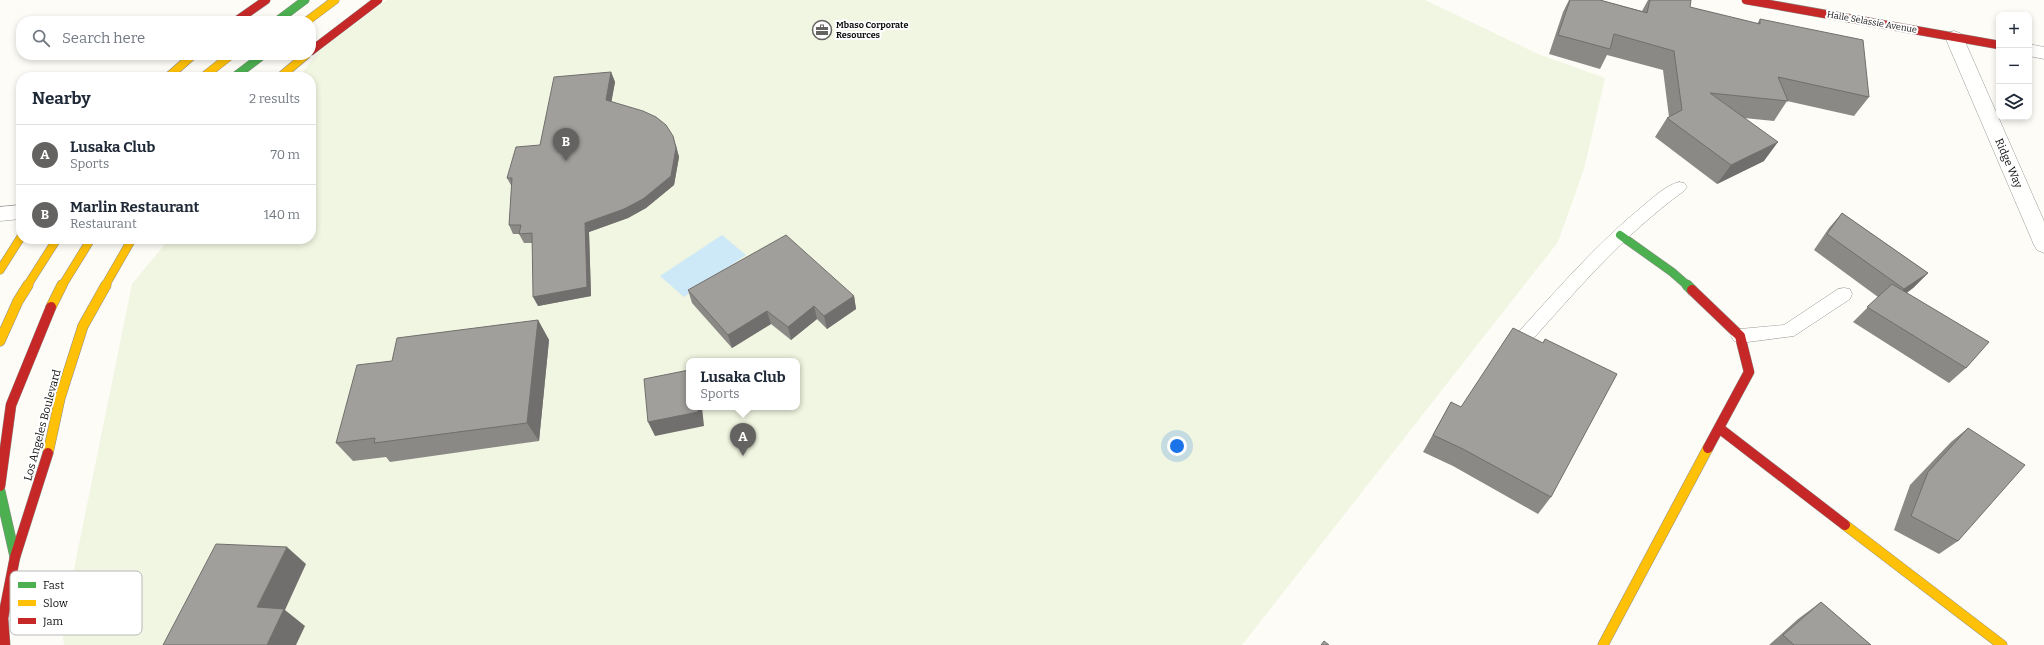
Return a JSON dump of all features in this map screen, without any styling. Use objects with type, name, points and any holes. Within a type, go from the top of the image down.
[{"type":"main road","points":[[243,16],[266,0]]},
{"type":"main road","points":[[284,16],[306,0]]},
{"type":"main road","points":[[314,16],[335,0]]},
{"type":"main road","points":[[316,47],[378,0]]},
{"type":"main road","name":"Haile Selassie Avenue","points":[[1746,0],[1996,44]]},
{"type":"main road","points":[[174,72],[187,60]]},
{"type":"main road","points":[[209,72],[225,60]]},
{"type":"main road","points":[[241,72],[256,60]]},
{"type":"main road","points":[[286,72],[300,60]]},
{"type":"main road","points":[[1603,645],[1749,372],[1740,336],[1672,272],[1620,235]]},
{"type":"main road","points":[[0,270],[17,244]]},
{"type":"main road","points":[[0,341],[18,301],[54,244]]},
{"type":"main road","points":[[0,486],[11,405],[55,297],[87,244]]},
{"type":"main road","name":"Los Angeles Boulevard","points":[[13,571],[16,557],[44,473],[60,398],[83,326],[129,244]]},
{"type":"main road","points":[[1720,428],[2002,645]]},
{"type":"main road","name":"Los Angeles Boulevard","points":[[0,491],[16,557]]},
{"type":"main road","name":"Los Angeles Boulevard","points":[[5,645],[3,618],[10,585]]},
{"type":"street","name":"Ridge Way","points":[[1954,37],[2044,245]]},
{"type":"street","points":[[2032,51],[2044,53]]},
{"type":"street","points":[[0,214],[16,212]]},
{"type":"lane","points":[[1519,343],[1620,235],[1652,205],[1679,187]]},
{"type":"lane","points":[[1740,336],[1788,331],[1844,294]]},
{"type":"green space","points":[[387,0],[1425,0],[1538,54],[1605,78],[1584,169],[1558,242],[1242,645],[64,645],[63,635],[142,635],[142,571],[74,571],[132,284],[165,244],[316,244],[316,72],[303,72],[312,60],[316,60],[316,55],[320,50]]},
{"type":"water","points":[[722,235],[746,255],[684,297],[660,276]]},
{"type":"building","points":[[1570,0],[1600,0],[1647,13],[1650,0],[1691,0],[1690,7],[1760,24],[1760,19],[1863,40],[1869,97],[1778,77],[1788,101],[1710,93],[1778,142],[1731,165],[1667,118],[1682,110],[1674,51],[1614,34],[1610,49],[1558,35]]},
{"type":"building","points":[[611,72],[606,100],[643,111],[656,117],[666,125],[673,136],[676,148],[671,176],[643,199],[624,209],[585,223],[587,287],[533,297],[532,233],[519,234],[521,225],[509,225],[512,178],[507,178],[516,147],[540,145],[554,77]]},
{"type":"building","points":[[1842,213],[1928,273],[1904,289],[1827,234]]},
{"type":"building","points":[[786,235],[854,296],[824,316],[814,306],[788,327],[767,311],[728,335],[688,290]]},
{"type":"building","points":[[1892,284],[1989,342],[1966,368],[1867,307]]},
{"type":"building","points":[[538,320],[527,423],[374,443],[375,438],[336,443],[357,365],[392,361],[397,338]]},
{"type":"building","points":[[1513,328],[1543,343],[1545,339],[1617,374],[1551,497],[1463,449],[1433,435],[1451,402],[1461,407]]},
{"type":"building","points":[[686,371],[686,410],[698,410],[698,412],[648,422],[644,379]]},
{"type":"building","points":[[1968,428],[2025,465],[1958,541],[1911,516],[1928,472]]},
{"type":"building","points":[[216,544],[287,547],[257,607],[284,609],[267,645],[163,645]]},
{"type":"building","points":[[1821,602],[1871,645],[1794,645],[1783,635]]},
{"type":"building","points":[[1324,641],[1329,645],[1321,645]]},
{"type":"traffic: fast","points":[[284,16],[305,0]]},
{"type":"traffic: fast","points":[[241,72],[256,60]]},
{"type":"traffic: fast","points":[[1620,235],[1672,272],[1692,290]]},
{"type":"traffic: fast","points":[[0,491],[15,557]]},
{"type":"traffic: slow","points":[[314,16],[335,0]]},
{"type":"traffic: slow","points":[[174,72],[187,60]]},
{"type":"traffic: slow","points":[[209,72],[225,60]]},
{"type":"traffic: slow","points":[[286,72],[300,60]]},
{"type":"traffic: slow","points":[[0,270],[17,244]]},
{"type":"traffic: slow","points":[[0,341],[18,301],[54,244]]},
{"type":"traffic: slow","points":[[51,307],[55,297],[88,244]]},
{"type":"traffic: slow","points":[[48,453],[60,398],[83,326],[129,244]]},
{"type":"traffic: slow","points":[[1603,645],[1708,448]]},
{"type":"traffic: slow","points":[[1845,525],[2002,645]]},
{"type":"traffic: jam","points":[[243,16],[266,0]]},
{"type":"traffic: jam","points":[[316,47],[378,0]]},
{"type":"traffic: jam","points":[[1746,0],[1996,44]]},
{"type":"traffic: jam","points":[[1692,290],[1740,336],[1749,372],[1708,448]]},
{"type":"traffic: jam","points":[[0,486],[11,405],[51,307]]},
{"type":"traffic: jam","points":[[1719,428],[1845,525]]},
{"type":"traffic: jam","points":[[12,571],[15,557],[43,473],[48,453]]},
{"type":"traffic: jam","points":[[5,645],[3,618],[10,582]]},
{"type":"place","name":"Mbaso Corporate Resources","points":[[822,30]]},
{"type":"place","name":"Marlin Restaurant","points":[[566,161]]},
{"type":"place","name":"Lusaka Club","points":[[743,456]]}]
